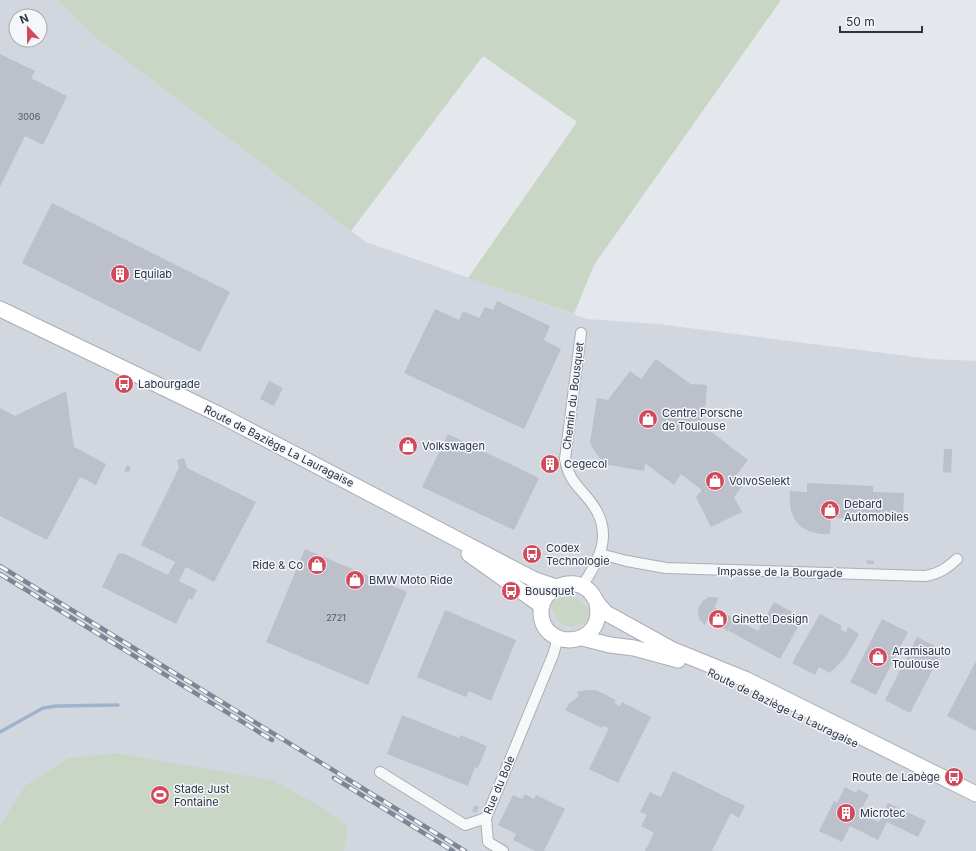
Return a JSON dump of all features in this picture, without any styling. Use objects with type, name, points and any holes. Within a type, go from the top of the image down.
[{"type":"main road","name":"Route de Baziège La Lauragaise","points":[[0,309],[218,414],[533,578],[556,587]]},
{"type":"main road","name":"Route de Baziège La Lauragaise","points":[[0,318],[214,422],[466,551],[542,606]]},
{"type":"main road","points":[[570,583],[582,586],[591,593],[597,604],[599,610],[596,624],[592,630],[582,638],[570,640],[558,638],[544,625],[541,612],[546,597],[556,587],[570,583]]},
{"type":"main road","name":"Route de Baziège La Lauragaise","points":[[597,604],[606,613],[673,650],[747,680],[976,794]]},
{"type":"main road","name":"Route de Baziège La Lauragaise","points":[[582,638],[610,645],[634,648],[672,658],[718,676],[760,695],[976,803]]},
{"type":"street","name":"Chemin du Bousquet","points":[[581,333],[565,459],[571,478],[591,501],[598,514],[603,534],[603,543],[600,554],[582,586]]},
{"type":"street","name":"Impasse de la Bourgade","points":[[600,554],[627,561],[666,568],[925,576],[947,569],[958,559]]},
{"type":"street","name":"Rue du Bole","points":[[380,772],[465,825],[486,818],[553,655],[558,638]]},
{"type":"street","points":[[486,818],[488,842],[503,851]]},
{"type":"shaded area","points":[[0,0],[57,0],[95,37],[366,242],[587,319],[658,324],[931,359],[976,361],[976,851],[0,851]]},
{"type":"green space","points":[[57,0],[781,0],[594,265],[574,314],[468,278],[577,122],[483,56],[351,231],[95,37]]},
{"type":"green space","points":[[557,596],[577,599],[592,612],[589,622],[581,625],[569,626],[560,622],[551,604]]},
{"type":"green space","name":"Stade Just Fontaine","points":[[115,753],[272,780],[318,805],[348,827],[344,851],[0,851],[0,825],[25,786],[68,758]]},
{"type":"building","points":[[0,54],[35,71],[31,78],[67,96],[43,145],[25,136],[0,187]]},
{"type":"building","name":"Equilab","points":[[52,203],[230,292],[200,352],[22,263]]},
{"type":"building","points":[[497,301],[550,326],[544,340],[561,349],[524,429],[404,373],[435,309],[459,320],[463,311],[479,318],[485,307],[493,310]]},
{"type":"building","name":"Centre Porsche de Toulouse","points":[[656,359],[692,385],[707,385],[705,415],[700,423],[748,460],[735,477],[744,484],[734,497],[742,512],[711,527],[696,497],[702,490],[681,474],[674,485],[645,463],[644,471],[603,463],[590,442],[597,398],[608,400],[630,371],[641,379]]},
{"type":"building","points":[[269,381],[283,388],[274,406],[260,399]]},
{"type":"building","points":[[66,391],[74,447],[106,464],[96,485],[80,477],[47,540],[0,516],[0,408],[15,416]]},
{"type":"building","points":[[448,434],[539,478],[514,530],[422,487]]},
{"type":"building","points":[[944,449],[952,449],[951,473],[943,472]]},
{"type":"building","points":[[184,458],[187,468],[256,502],[214,582],[186,567],[179,581],[197,590],[192,600],[189,598],[176,624],[102,587],[118,554],[123,553],[168,575],[175,562],[141,545],[179,468],[177,460]]},
{"type":"building","name":"Cegecol","points":[[550,460],[554,462],[551,468],[547,466]]},
{"type":"building","points":[[127,465],[131,467],[128,473],[124,471]]},
{"type":"building","name":"Debard Automobiles","points":[[807,483],[873,486],[873,492],[904,493],[903,521],[831,518],[830,534],[820,534],[809,531],[801,527],[795,520],[791,511],[790,502],[790,491],[807,492]]},
{"type":"building","points":[[305,549],[407,592],[368,685],[266,642]]},
{"type":"building","points":[[867,560],[874,561],[874,564],[867,564]]},
{"type":"building","points":[[709,597],[719,598],[714,607],[735,619],[728,631],[707,620],[705,625],[700,620],[698,608],[703,601]]},
{"type":"building","points":[[774,602],[803,618],[780,659],[729,631],[735,619],[758,631]]},
{"type":"building","points":[[445,610],[516,640],[491,701],[469,691],[466,697],[417,677]]},
{"type":"building","points":[[820,614],[842,626],[840,629],[846,632],[848,627],[859,634],[845,658],[830,673],[819,667],[815,675],[792,663]]},
{"type":"building","points":[[882,619],[908,632],[876,695],[850,682]]},
{"type":"building","points":[[917,637],[943,650],[910,713],[885,700]]},
{"type":"building","points":[[976,661],[976,731],[947,716]]},
{"type":"building","points":[[596,690],[616,700],[614,703],[620,706],[622,702],[651,717],[618,783],[589,769],[609,728],[603,726],[602,728],[565,710],[569,704],[579,696],[577,692]]},
{"type":"building","points":[[402,715],[459,738],[460,735],[487,746],[478,768],[475,767],[468,786],[387,754]]},
{"type":"building","points":[[673,771],[745,806],[739,818],[731,813],[712,851],[645,851],[654,833],[641,826],[647,815],[640,812],[650,792],[661,797]]},
{"type":"building","name":"Microtec","points":[[845,787],[856,793],[858,789],[869,795],[862,808],[865,812],[864,815],[879,822],[888,803],[926,821],[918,837],[887,822],[878,840],[850,826],[842,842],[819,831],[834,801],[837,803]]},
{"type":"building","points":[[525,794],[534,799],[536,795],[565,809],[544,851],[535,851],[513,840],[516,834],[498,825],[513,795],[522,799]]},
{"type":"building","points":[[475,805],[479,807],[476,813],[472,811]]},
{"type":"waterway","points":[[0,732],[43,708],[56,706],[118,705]]},
{"type":"railway","points":[[0,566],[465,851]]},
{"type":"railway","points":[[0,574],[272,740]]},
{"type":"railway","points":[[334,778],[453,851]]},
{"type":"place","name":"Equilab","points":[[120,274]]},
{"type":"place","name":"Labourgade","points":[[124,384]]},
{"type":"place","name":"Centre Porsche de Toulouse","points":[[648,419]]},
{"type":"place","name":"Volkswagen","points":[[408,446]]},
{"type":"place","name":"Cegecol","points":[[550,464]]},
{"type":"place","name":"VolvoSelekt","points":[[715,481]]},
{"type":"place","name":"Debard Automobiles","points":[[830,510]]},
{"type":"place","name":"Codex Technologie","points":[[532,554]]},
{"type":"place","name":"Ride & Co","points":[[317,565]]},
{"type":"place","name":"BMW Moto Ride","points":[[355,580]]},
{"type":"place","name":"Bousquet","points":[[511,591]]},
{"type":"place","name":"Ginette Design","points":[[718,619]]},
{"type":"place","name":"Aramisauto Toulouse","points":[[878,657]]},
{"type":"place","name":"Route de Labège","points":[[954,777]]},
{"type":"place","name":"Stade Just Fontaine","points":[[160,795]]},
{"type":"place","name":"Microtec","points":[[846,813]]}]
